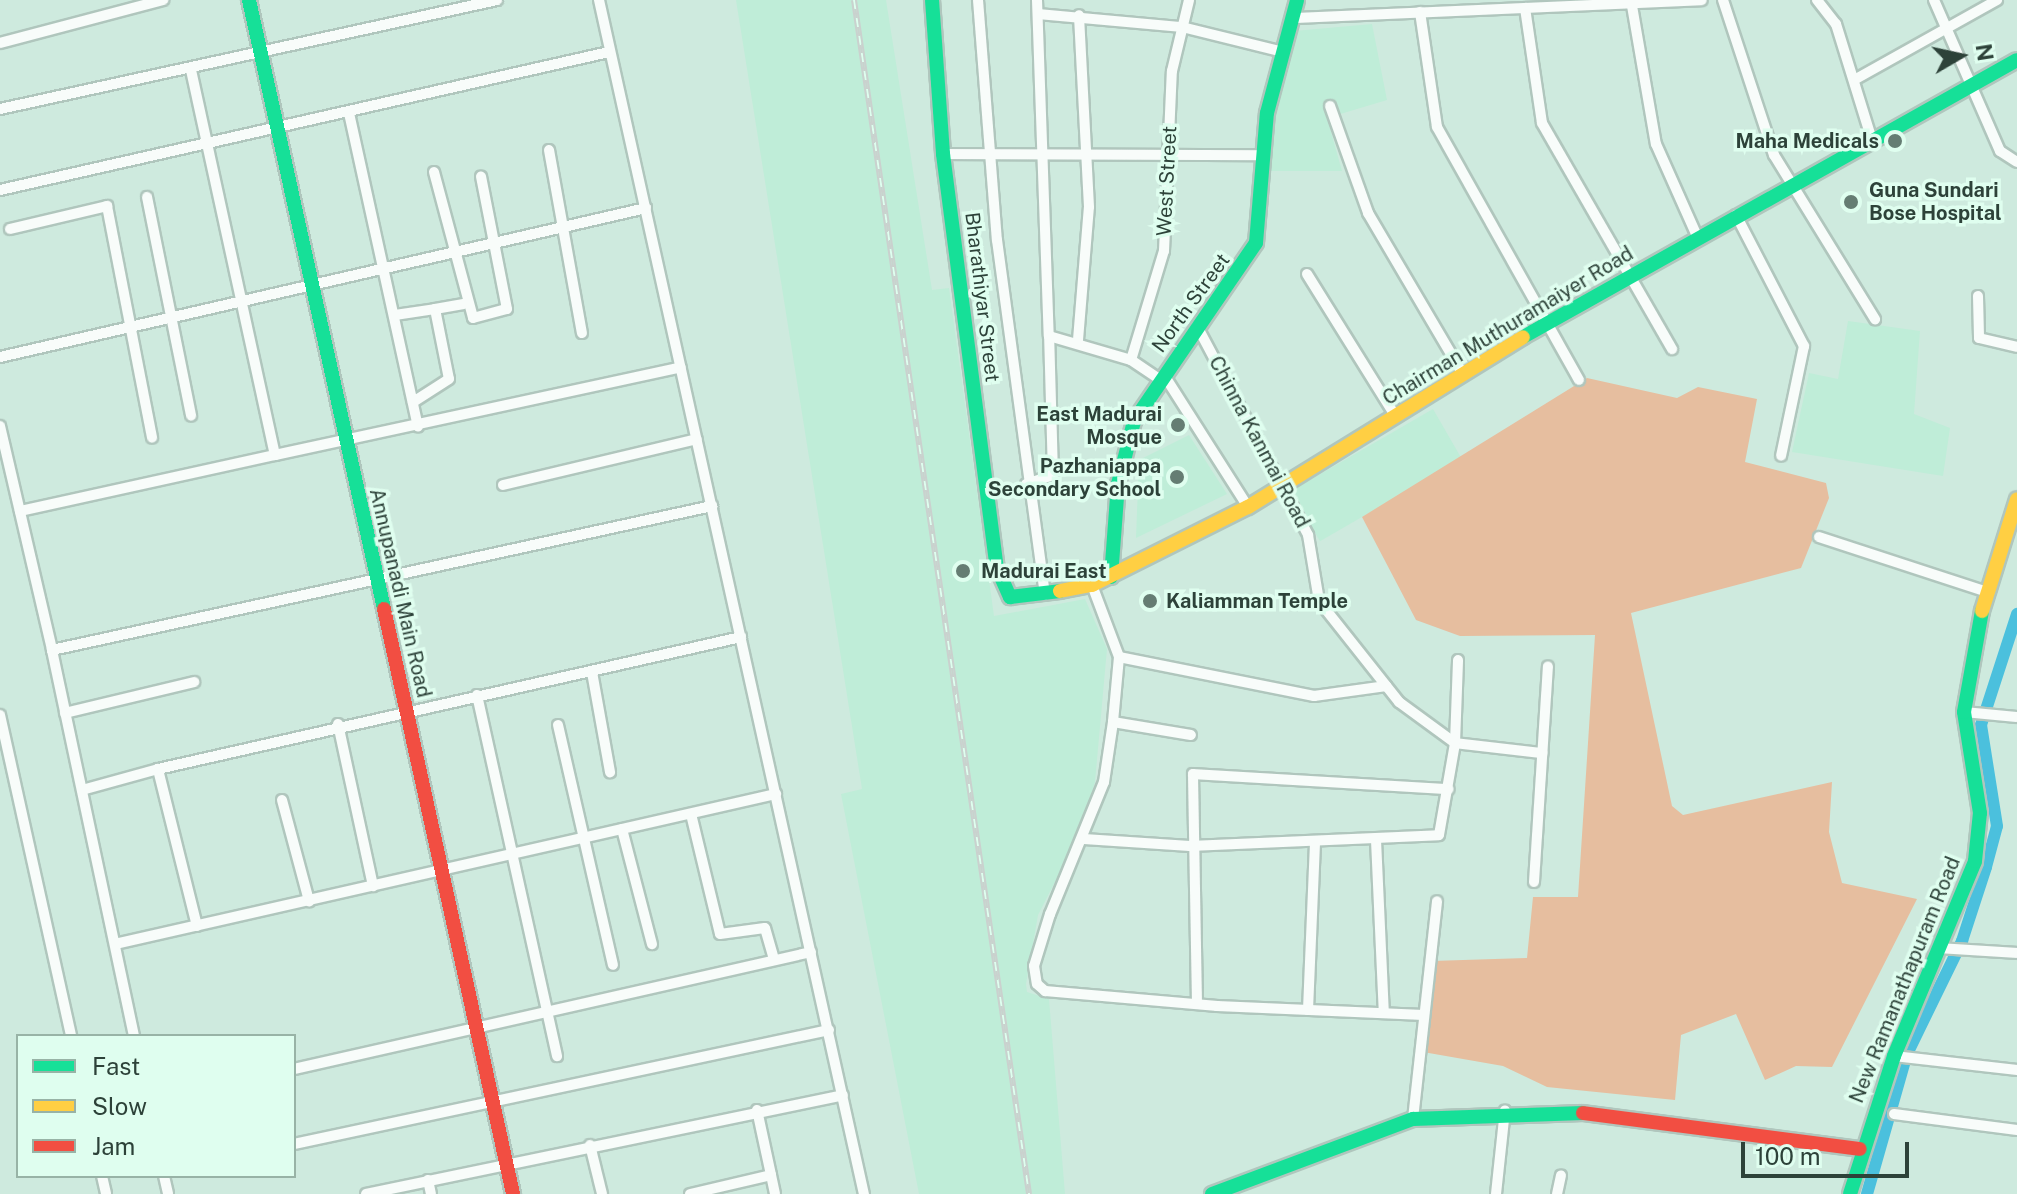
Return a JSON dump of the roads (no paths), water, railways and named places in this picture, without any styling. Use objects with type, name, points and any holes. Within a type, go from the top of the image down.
[{"type":"street","points":[[1,39],[163,0]]},
{"type":"street","name":"Annupanadi Main Road","points":[[249,0],[275,130],[513,1194]]},
{"type":"street","points":[[0,109],[259,56],[497,0]]},
{"type":"street","points":[[599,0],[864,1194]]},
{"type":"street","name":"Bharathiyar Street","points":[[932,0],[943,154],[997,568],[1010,597]]},
{"type":"street","points":[[978,0],[988,152],[1026,484],[1045,595]]},
{"type":"street","points":[[1026,484],[1053,475],[1037,0]]},
{"type":"street","name":"West Street","points":[[1131,360],[1164,251],[1172,71],[1189,0]]},
{"type":"street","name":"North Street","points":[[1111,577],[1125,451],[1139,410],[1256,243],[1264,155],[1297,0]]},
{"type":"street","points":[[1295,18],[1420,12],[1470,5],[1525,8],[1702,0]]},
{"type":"street","points":[[1723,0],[1757,114],[1790,186],[1875,319]]},
{"type":"street","points":[[1817,0],[1836,24],[1872,140]]},
{"type":"street","points":[[1934,0],[1967,87],[2000,151],[2017,162]]},
{"type":"street","points":[[1854,80],[1997,0]]},
{"type":"street","points":[[1631,2],[1656,144],[1697,236]]},
{"type":"street","points":[[1525,8],[1542,123],[1672,349]]},
{"type":"street","points":[[1420,12],[1437,127],[1579,380]]},
{"type":"street","points":[[1038,14],[1079,15],[1182,27],[1284,52]]},
{"type":"street","points":[[1078,340],[1088,155],[1079,15]]},
{"type":"street","points":[[0,190],[609,52]]},
{"type":"street","name":"Chairman Muthuramaiyer Road","points":[[1010,597],[1045,595],[1092,585],[1248,507],[1463,374],[1697,236],[2017,60]]},
{"type":"street","points":[[191,70],[244,301],[275,455]]},
{"type":"street","points":[[1330,106],[1368,213],[1463,374]]},
{"type":"street","points":[[349,113],[418,426]]},
{"type":"street","points":[[549,150],[582,333]]},
{"type":"street","points":[[943,154],[1042,152],[1169,158],[1264,155]]},
{"type":"street","points":[[434,172],[464,304],[473,318],[507,309],[481,177]]},
{"type":"street","points":[[147,197],[191,416]]},
{"type":"street","points":[[10,229],[107,206],[135,326],[152,438]]},
{"type":"street","points":[[0,357],[646,208]]},
{"type":"street","points":[[1736,215],[1804,346],[1781,456]]},
{"type":"street","points":[[1307,274],[1396,417]]},
{"type":"street","points":[[1978,296],[1979,338],[2017,347]]},
{"type":"street","points":[[395,315],[464,304]]},
{"type":"street","points":[[413,402],[449,379],[435,309]]},
{"type":"street","name":"Chinna Kanmai Road","points":[[1197,326],[1286,486],[1309,541],[1319,601],[1386,686],[1455,743]]},
{"type":"street","points":[[1049,336],[1078,340],[1131,360],[1162,377],[1248,507]]},
{"type":"street","points":[[20,511],[275,455],[345,443],[681,367]]},
{"type":"street","points":[[0,426],[52,650],[134,1034]]},
{"type":"street","points":[[503,485],[697,439]]},
{"type":"street","points":[[52,650],[712,506]]},
{"type":"street","name":"New Ramanathapuram Road","points":[[1852,1193],[1860,1149],[1951,951],[1977,849],[1980,813],[1977,713],[1987,592],[2016,507]]},
{"type":"street","points":[[1819,537],[1987,592]]},
{"type":"street","points":[[1092,585],[1119,657],[1113,722],[1104,782],[1084,839],[1050,914],[1034,966],[1037,984],[1045,991],[1197,1004],[1424,1015]]},
{"type":"street","points":[[82,790],[338,724],[592,672],[741,637]]},
{"type":"street","points":[[1119,657],[1314,696],[1386,686]]},
{"type":"street","points":[[1084,839],[1190,846],[1439,835],[1455,743],[1458,660]]},
{"type":"street","points":[[1534,882],[1548,666]]},
{"type":"street","points":[[592,672],[610,772]]},
{"type":"street","points":[[65,713],[194,682]]},
{"type":"street","points":[[477,695],[557,1056]]},
{"type":"street","points":[[1977,713],[2017,717]]},
{"type":"street","points":[[0,715],[71,1034]]},
{"type":"street","points":[[1113,722],[1191,735]]},
{"type":"street","points":[[338,724],[373,886]]},
{"type":"street","points":[[558,725],[613,965]]},
{"type":"street","points":[[1455,743],[1542,753]]},
{"type":"street","points":[[158,769],[197,926]]},
{"type":"street","points":[[1197,1004],[1201,944],[1190,846],[1188,785],[1201,770],[1449,789]]},
{"type":"street","points":[[115,944],[776,794]]},
{"type":"street","points":[[282,800],[309,901]]},
{"type":"street","points":[[691,814],[720,934],[765,928],[774,960]]},
{"type":"street","points":[[622,829],[652,944]]},
{"type":"street","points":[[1376,840],[1384,1013]]},
{"type":"street","points":[[1308,1010],[1315,842]]},
{"type":"street","points":[[1413,1119],[1437,901]]},
{"type":"street","points":[[1951,951],[2017,953]]},
{"type":"street","points":[[296,1069],[811,952]]},
{"type":"street","points":[[296,1144],[829,1030]]},
{"type":"street","points":[[1904,1057],[2017,1070]]},
{"type":"street","points":[[366,1194],[757,1110],[843,1095]]},
{"type":"street","points":[[757,1110],[775,1194]]},
{"type":"street","points":[[1496,1194],[1505,1110]]},
{"type":"street","points":[[1212,1194],[1413,1119],[1505,1110],[1591,1113],[1860,1149]]},
{"type":"street","points":[[1894,1114],[2017,1130]]},
{"type":"street","points":[[590,1145],[602,1194]]},
{"type":"street","points":[[690,1194],[771,1175]]},
{"type":"street","points":[[1557,1194],[1561,1175]]},
{"type":"street","points":[[428,1180],[431,1194]]},
{"type":"waterway","points":[[1867,1194],[1907,1054],[1962,941],[1997,826],[1981,725],[2017,614]]},
{"type":"railway","points":[[854,0],[1029,1194]]},
{"type":"place","name":"Maha Medicals","points":[[1895,141]]},
{"type":"place","name":"Guna Sundari Bose Hospital","points":[[1851,202]]},
{"type":"place","name":"East Madurai Mosque","points":[[1178,425]]},
{"type":"place","name":"Pazhaniappa Secondary School","points":[[1177,477]]},
{"type":"place","name":"Madurai East","points":[[963,571]]},
{"type":"place","name":"Kaliamman Temple","points":[[1150,601]]}]
